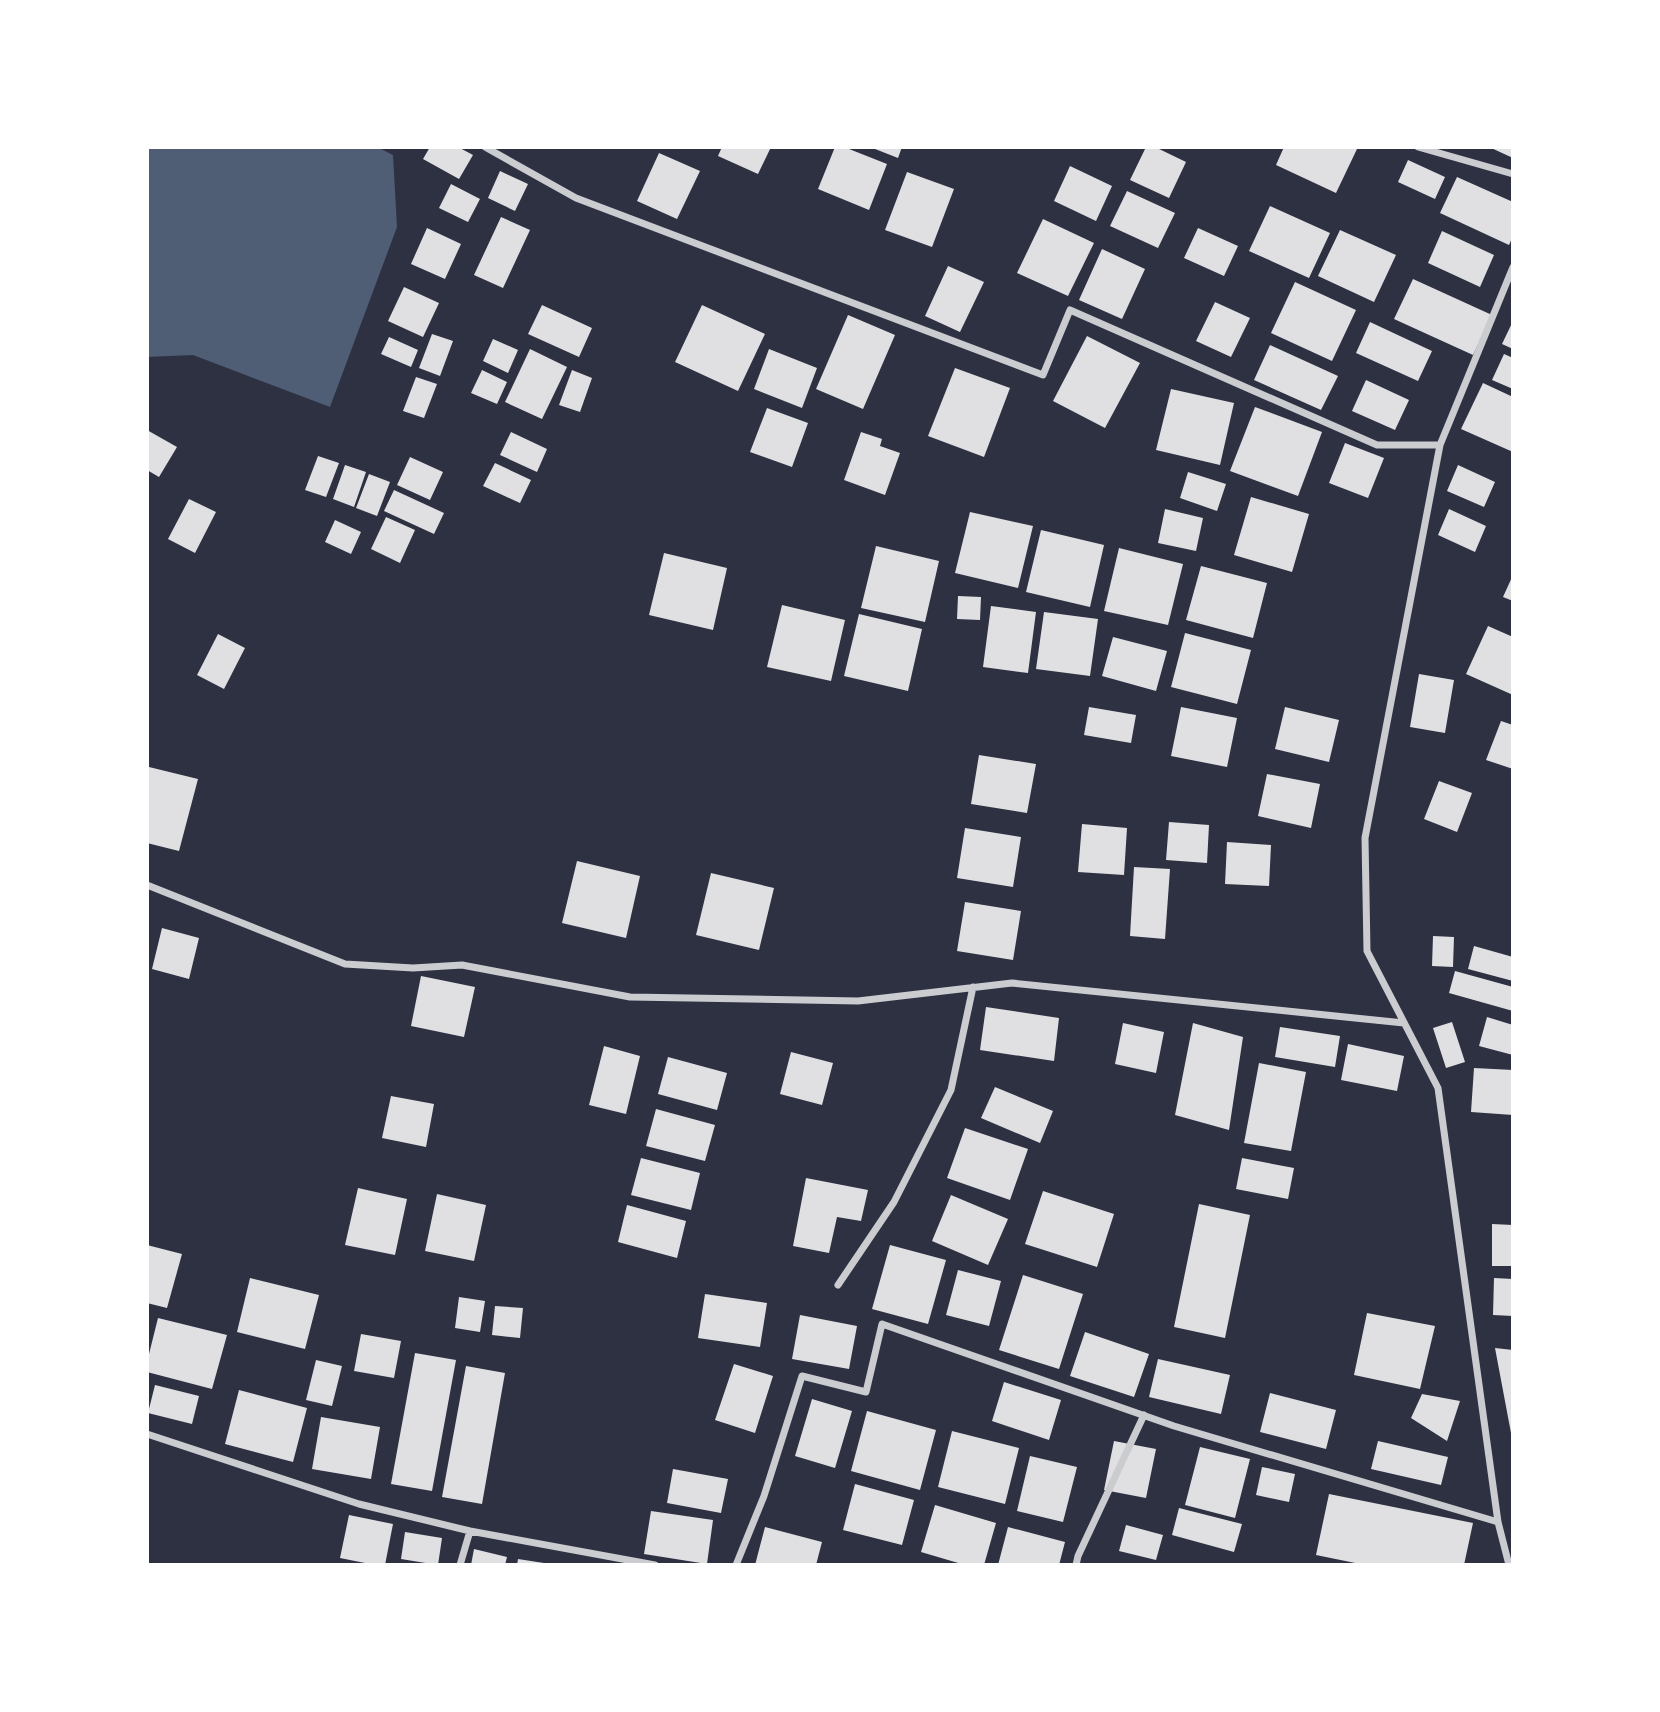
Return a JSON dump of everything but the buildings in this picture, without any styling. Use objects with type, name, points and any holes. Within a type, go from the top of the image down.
[{"type":"street","points":[[485,147],[576,198],[1043,375],[1070,310],[1377,445],[1440,445]]},
{"type":"street","points":[[1418,147],[1513,174]]},
{"type":"street","points":[[1509,1565],[1498,1522],[1438,1088],[1367,951],[1365,838],[1440,445],[1513,267]]},
{"type":"street","points":[[147,885],[345,964],[412,968],[462,965],[631,997],[858,1001],[1012,983],[1404,1023]]},
{"type":"street","points":[[838,1285],[894,1202],[951,1090],[973,987]]},
{"type":"street","points":[[736,1565],[764,1496],[802,1376],[866,1391],[881,1324],[1186,1429],[1498,1522]]},
{"type":"street","points":[[1076,1565],[1144,1415]]},
{"type":"street","points":[[147,1434],[333,1497],[470,1531],[655,1565]]},
{"type":"street","points":[[460,1565],[470,1531]]},
{"type":"water","points":[[147,147],[377,147],[393,155],[397,227],[330,407],[193,355],[147,357]]}]
